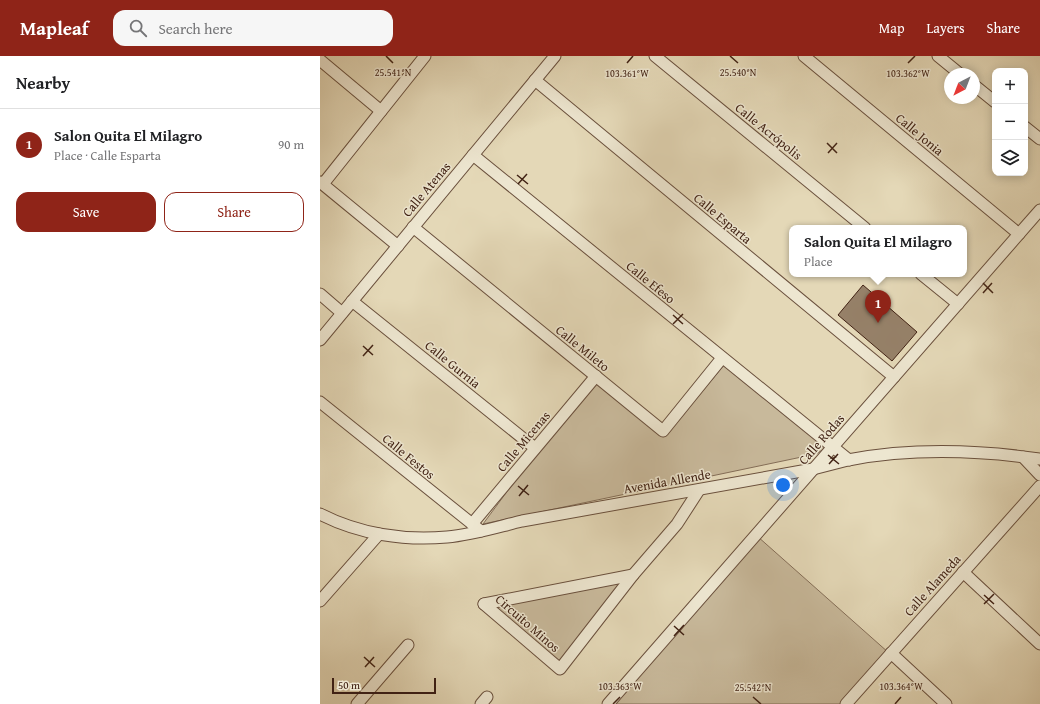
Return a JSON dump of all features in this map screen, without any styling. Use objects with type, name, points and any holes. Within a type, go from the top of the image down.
[{"type":"street","points":[[398,246],[321,183],[425,56]]},
{"type":"street","name":"Calle Atenas","points":[[320,340],[554,56]]},
{"type":"street","name":"Calle Acrópolis","points":[[655,56],[861,225]]},
{"type":"street","name":"Calle Jonia","points":[[804,56],[1019,234]]},
{"type":"street","points":[[938,56],[953,68]]},
{"type":"street","points":[[320,60],[381,111]]},
{"type":"street","name":"Calle Esparta","points":[[535,80],[894,377]]},
{"type":"street","points":[[980,90],[992,100]]},
{"type":"street","points":[[1028,129],[1040,139]]},
{"type":"street","name":"Calle Efeso","points":[[473,155],[849,460]]},
{"type":"street","name":"Calle Rodas","points":[[608,704],[1040,210]]},
{"type":"street","name":"Calle Mileto","points":[[413,227],[663,431],[722,358]]},
{"type":"street","points":[[925,277],[958,304]]},
{"type":"street","points":[[320,294],[342,313]]},
{"type":"street","name":"Calle Gurnia","points":[[352,301],[535,448]]},
{"type":"street","name":"Calle Micenas","points":[[472,524],[596,376]]},
{"type":"street","name":"Calle Festos","points":[[320,402],[481,531]]},
{"type":"street","name":"Avenida Allende","points":[[320,514],[357,529],[379,534],[407,538],[448,537],[522,521],[813,469],[849,460],[938,451],[986,453],[1040,459]]},
{"type":"street","points":[[1023,457],[1040,475]]},
{"type":"street","name":"Calle Alameda","points":[[846,704],[1040,486]]},
{"type":"street","name":"Circuito Minos","points":[[633,575],[484,604],[560,669],[633,575],[677,524],[699,490]]},
{"type":"street","points":[[320,601],[379,534]]},
{"type":"street","points":[[963,572],[1040,644]]},
{"type":"street","points":[[357,704],[408,645]]},
{"type":"street","points":[[891,653],[946,704]]},
{"type":"shaded area","points":[[725,364],[827,447],[816,454],[483,524],[595,373],[670,430]]},
{"type":"shaded area","points":[[757,536],[889,653],[844,704],[610,704]]},
{"type":"shaded area","points":[[630,577],[560,666],[487,605]]},
{"type":"building","points":[[863,285],[917,332],[892,361],[838,315]]},
{"type":"place","name":"Salon Quita El Milagro","points":[[878,323]]}]
